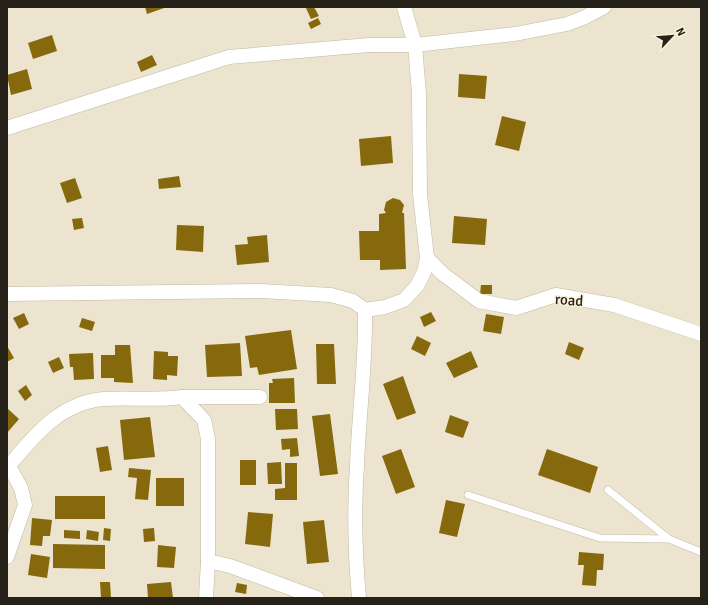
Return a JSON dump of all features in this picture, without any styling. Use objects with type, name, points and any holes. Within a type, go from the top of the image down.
[{"type":"street","points":[[7,294],[261,291],[331,295],[353,301],[364,310],[385,307],[404,300],[418,286],[424,272],[427,258],[420,194],[419,94],[415,45],[404,7]]},
{"type":"street","points":[[7,128],[229,56],[369,45],[415,45],[515,34],[547,29],[584,18],[604,7]]},
{"type":"street","name":"road","points":[[427,258],[443,274],[480,302],[516,308],[556,295],[614,305],[701,334]]},
{"type":"street","points":[[359,598],[355,540],[356,494],[366,350],[364,310]]},
{"type":"street","points":[[7,557],[24,505],[22,488],[8,467],[52,419],[65,410],[82,403],[103,399],[166,400],[182,397],[260,397]]},
{"type":"street","points":[[182,397],[199,413],[206,427],[208,439],[208,561],[206,598]]},
{"type":"street","points":[[208,561],[230,566],[317,598]]},
{"type":"lane","points":[[608,490],[669,539],[701,552]]},
{"type":"lane","points":[[468,495],[600,538],[669,539]]},
{"type":"building","points":[[145,7],[167,7],[147,14]]},
{"type":"building","points":[[314,7],[319,16],[311,19],[306,8]]},
{"type":"building","points":[[318,18],[321,24],[311,29],[308,23]]},
{"type":"building","points":[[52,35],[57,51],[33,59],[28,43]]},
{"type":"building","points":[[152,55],[157,65],[141,72],[137,62]]},
{"type":"building","points":[[27,69],[32,89],[11,95],[7,75]]},
{"type":"building","points":[[459,74],[487,76],[485,99],[458,97]]},
{"type":"building","points":[[502,116],[526,122],[519,151],[495,145]]},
{"type":"building","points":[[391,136],[393,163],[361,166],[359,139]]},
{"type":"building","points":[[179,176],[181,187],[159,189],[158,179]]},
{"type":"building","points":[[75,178],[82,198],[67,203],[60,183]]},
{"type":"building","points":[[393,198],[400,200],[404,205],[402,213],[404,213],[406,269],[380,270],[380,260],[360,260],[359,231],[379,231],[379,214],[386,213],[384,210],[386,202]]},
{"type":"building","points":[[454,216],[487,219],[485,245],[452,243]]},
{"type":"building","points":[[82,218],[84,228],[74,230],[72,219]]},
{"type":"building","points":[[177,225],[204,226],[203,252],[176,250]]},
{"type":"building","points":[[267,235],[269,262],[237,265],[235,245],[248,244],[247,237]]},
{"type":"building","points":[[481,285],[492,285],[492,294],[480,294]]},
{"type":"building","points":[[431,312],[436,321],[424,327],[420,317]]},
{"type":"building","points":[[24,313],[29,324],[19,329],[13,318]]},
{"type":"building","points":[[486,314],[504,317],[501,334],[483,331]]},
{"type":"building","points":[[82,318],[95,322],[92,331],[79,327]]},
{"type":"building","points":[[291,330],[297,369],[259,375],[257,367],[250,368],[245,336]]},
{"type":"building","points":[[417,336],[431,343],[425,356],[411,349]]},
{"type":"building","points":[[569,342],[584,348],[579,360],[565,354]]},
{"type":"building","points":[[240,343],[242,376],[207,377],[205,345]]},
{"type":"building","points":[[316,344],[334,344],[336,384],[317,384]]},
{"type":"building","points":[[115,345],[130,345],[133,383],[114,382],[114,378],[101,378],[101,355],[115,355]]},
{"type":"building","points":[[7,346],[14,358],[7,362]]},
{"type":"building","points":[[154,351],[168,352],[168,356],[178,356],[177,376],[167,375],[167,380],[153,379]]},
{"type":"building","points":[[471,351],[478,367],[454,378],[446,363]]},
{"type":"building","points":[[93,353],[94,379],[74,380],[73,367],[70,367],[69,354]]},
{"type":"building","points":[[59,357],[64,368],[53,373],[48,362]]},
{"type":"building","points":[[403,376],[416,413],[397,420],[383,384]]},
{"type":"building","points":[[294,378],[295,403],[269,403],[269,383],[273,383],[272,379]]},
{"type":"building","points":[[26,385],[32,395],[25,401],[18,391]]},
{"type":"building","points":[[7,408],[19,419],[7,433]]},
{"type":"building","points":[[275,409],[297,409],[298,429],[276,430]]},
{"type":"building","points":[[330,414],[338,474],[320,476],[312,416]]},
{"type":"building","points":[[450,415],[469,422],[463,438],[445,432]]},
{"type":"building","points":[[150,417],[155,457],[124,460],[120,420]]},
{"type":"building","points":[[297,438],[299,456],[290,457],[290,449],[282,450],[281,439]]},
{"type":"building","points":[[108,446],[112,470],[100,472],[96,448]]},
{"type":"building","points":[[401,449],[415,487],[396,494],[382,456]]},
{"type":"building","points":[[547,449],[598,467],[590,493],[538,475]]},
{"type":"building","points":[[240,460],[256,460],[256,485],[240,485]]},
{"type":"building","points":[[281,462],[282,484],[268,484],[267,463]]},
{"type":"building","points":[[285,463],[297,463],[297,500],[275,500],[275,489],[285,488]]},
{"type":"building","points":[[129,468],[151,470],[148,500],[135,499],[137,478],[128,477]]},
{"type":"building","points":[[156,478],[184,478],[184,506],[156,506]]},
{"type":"building","points":[[55,496],[105,496],[105,519],[55,519]]},
{"type":"building","points":[[446,500],[465,504],[457,537],[439,533]]},
{"type":"building","points":[[248,512],[273,514],[270,547],[245,544]]},
{"type":"building","points":[[32,518],[52,520],[50,536],[43,536],[42,546],[30,545]]},
{"type":"building","points":[[324,520],[329,562],[307,564],[303,522]]},
{"type":"building","points":[[104,528],[111,529],[110,541],[103,540]]},
{"type":"building","points":[[154,528],[155,541],[144,542],[143,529]]},
{"type":"building","points":[[64,530],[80,531],[80,539],[64,538]]},
{"type":"building","points":[[87,530],[99,532],[98,541],[86,539]]},
{"type":"building","points":[[53,544],[105,545],[105,569],[53,568]]},
{"type":"building","points":[[158,545],[176,547],[174,568],[157,567]]},
{"type":"building","points":[[579,552],[604,554],[603,570],[597,570],[596,586],[582,585],[584,565],[578,565]]},
{"type":"building","points":[[31,554],[50,557],[47,578],[28,575]]},
{"type":"building","points":[[100,582],[110,582],[111,598],[101,598]]},
{"type":"building","points":[[171,582],[173,598],[148,598],[147,584]]},
{"type":"building","points":[[237,583],[247,585],[246,594],[235,592]]}]
